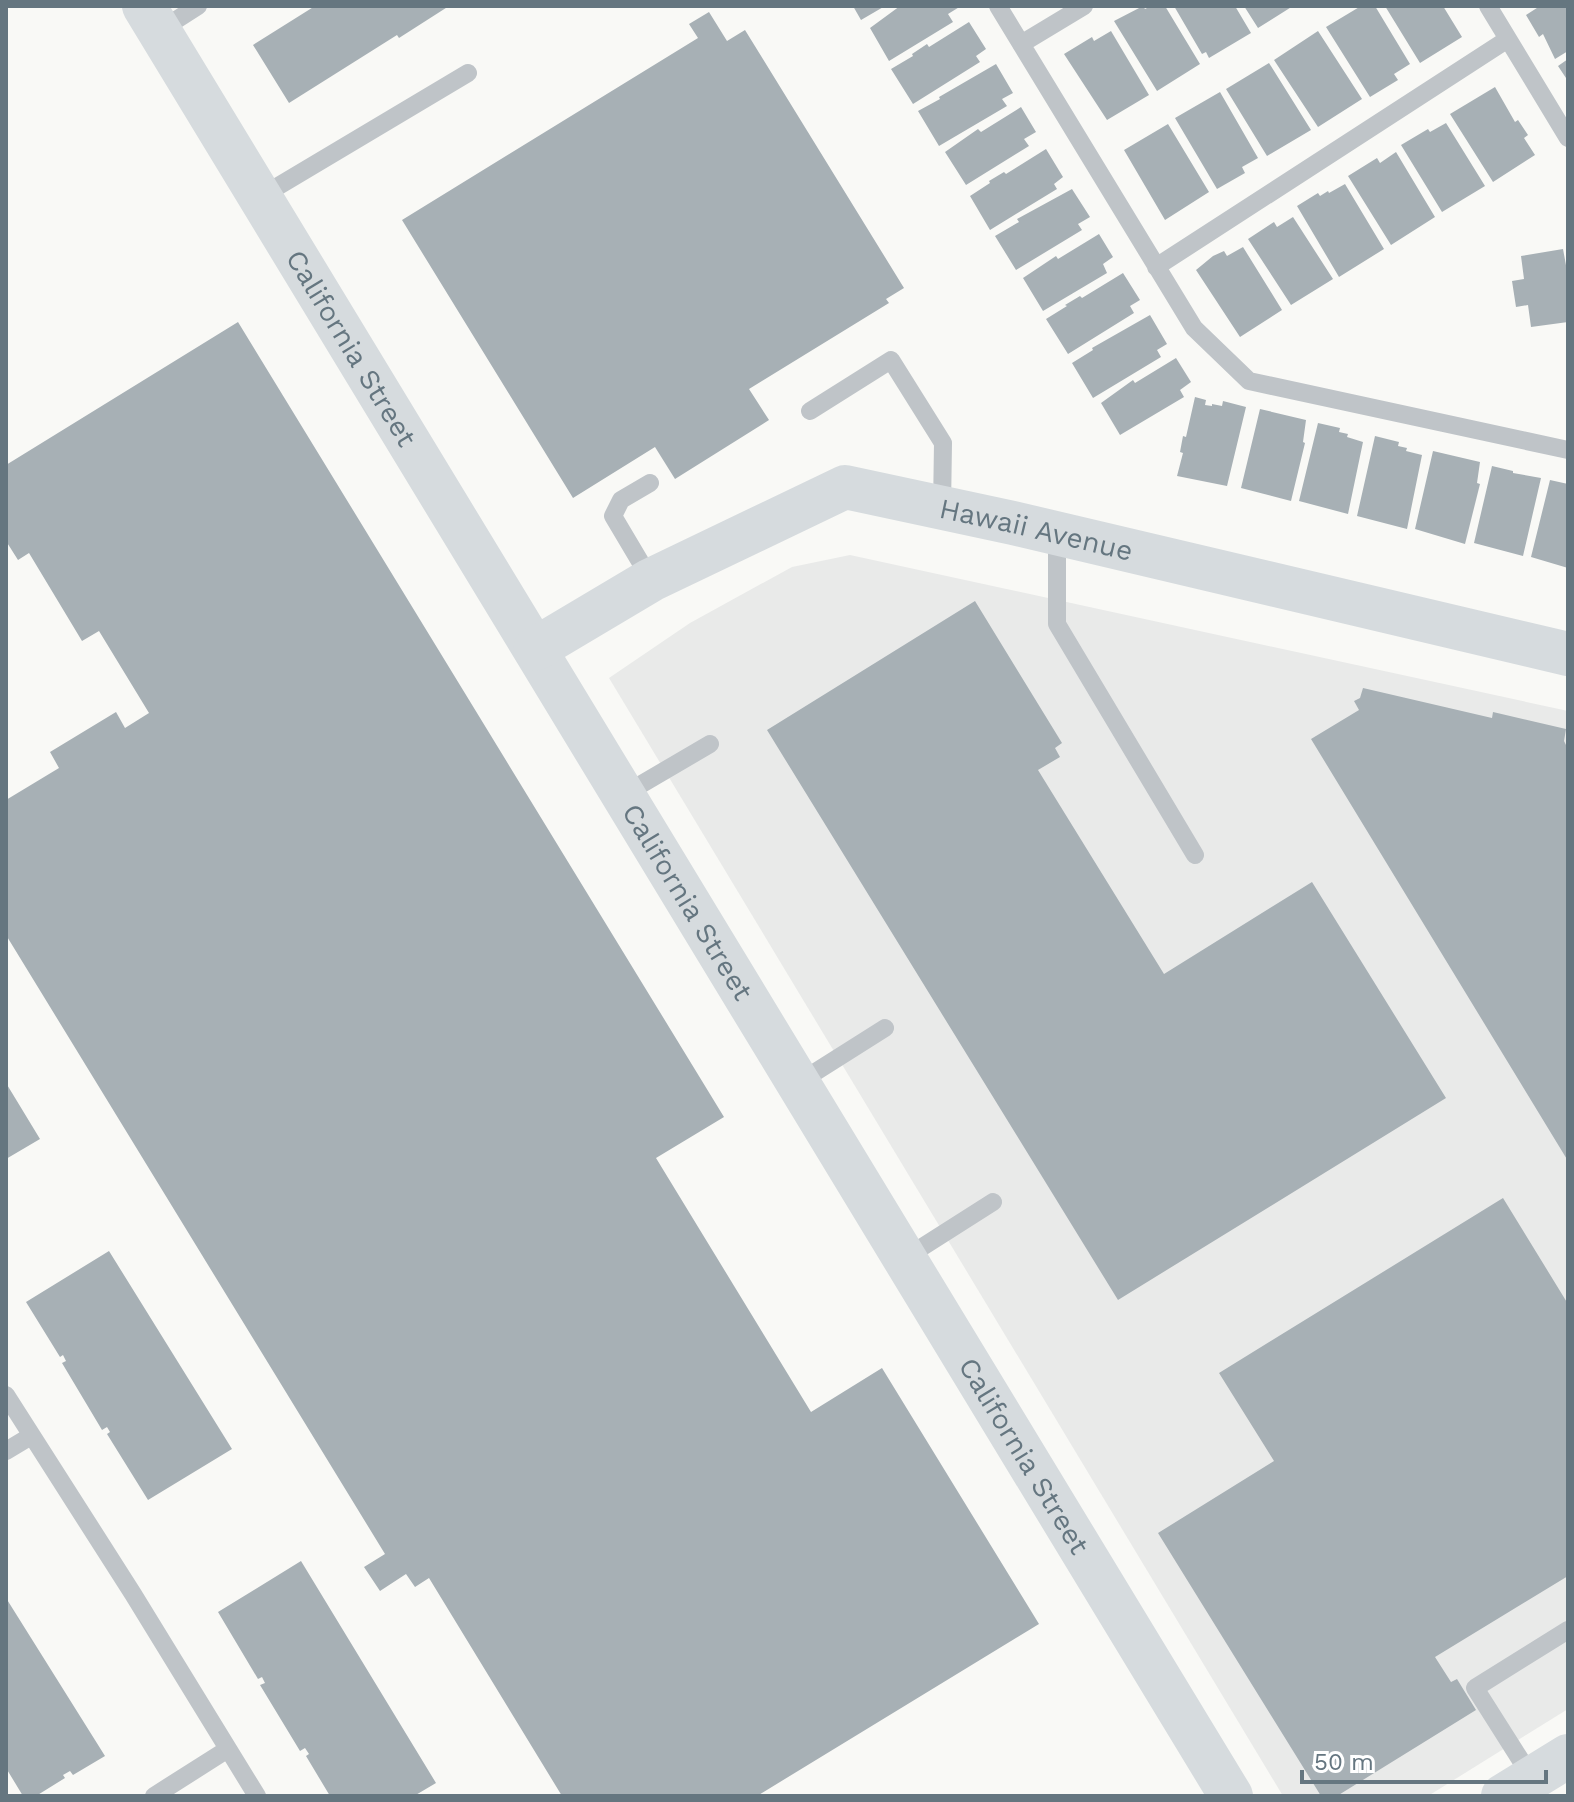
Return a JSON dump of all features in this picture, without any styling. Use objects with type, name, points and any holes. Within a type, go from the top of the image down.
[{"type":"street","name":"California Street","points":[[152,18],[1231,1796]]},
{"type":"street","name":"Hawaii Avenue","points":[[535,649],[651,580],[845,487],[1568,654]]},
{"type":"lane","points":[[152,18],[198,6]]},
{"type":"lane","points":[[998,6],[1194,328],[1249,381],[1568,450]]},
{"type":"lane","points":[[1021,44],[1084,6]]},
{"type":"lane","points":[[1488,6],[1568,138]]},
{"type":"lane","points":[[1156,267],[1508,39]]},
{"type":"lane","points":[[260,197],[468,73]]},
{"type":"lane","points":[[810,411],[891,360],[943,443],[942,508]]},
{"type":"lane","points":[[650,483],[621,500],[613,516],[651,580]]},
{"type":"lane","points":[[1057,534],[1057,624],[1195,855]]},
{"type":"lane","points":[[623,795],[710,744]]},
{"type":"lane","points":[[798,1083],[885,1028]]},
{"type":"lane","points":[[905,1258],[993,1202]]},
{"type":"lane","points":[[6,1395],[257,1796]]},
{"type":"lane","points":[[6,1451],[31,1436]]},
{"type":"lane","points":[[1535,1776],[1475,1688],[1568,1630]]},
{"type":"lane","points":[[154,1796],[228,1749]]},
{"type":"shaded area","points":[[850,555],[1568,711],[1568,1709],[1428,1796],[1283,1796],[609,678],[690,623],[792,567]]},
{"type":"building","points":[[315,6],[449,6],[289,103],[253,45]]},
{"type":"building","points":[[853,6],[885,6],[861,20]]},
{"type":"building","points":[[900,6],[961,6],[948,14],[953,22],[889,61],[870,28]]},
{"type":"building","points":[[1143,6],[1145,9],[1165,6],[1200,64],[1157,91],[1114,21]]},
{"type":"building","points":[[1174,6],[1235,6],[1251,33],[1209,58],[1206,52],[1202,54]]},
{"type":"building","points":[[1244,6],[1293,6],[1258,28]]},
{"type":"building","points":[[1361,6],[1375,6],[1410,64],[1394,74],[1398,80],[1370,97],[1326,27]]},
{"type":"building","points":[[1385,6],[1443,6],[1462,37],[1420,63]]},
{"type":"building","points":[[1540,6],[1568,6],[1568,51],[1555,59],[1543,34],[1539,37],[1526,15]]},
{"type":"building","points":[[709,12],[727,41],[745,30],[904,288],[886,299],[889,303],[749,389],[769,420],[675,479],[655,447],[573,498],[402,220],[698,38],[689,24]]},
{"type":"building","points":[[969,22],[986,49],[976,56],[980,62],[913,104],[891,69],[927,44],[929,47]]},
{"type":"building","points":[[1111,31],[1149,95],[1107,120],[1064,54],[1092,37],[1094,41]]},
{"type":"building","points":[[1318,31],[1362,99],[1318,127],[1274,60]]},
{"type":"building","points":[[1568,59],[1568,81],[1558,66]]},
{"type":"building","points":[[1269,63],[1311,130],[1267,156],[1226,89]]},
{"type":"building","points":[[996,64],[1013,93],[1002,99],[1007,106],[939,146],[918,111]]},
{"type":"building","points":[[1495,87],[1515,122],[1518,120],[1528,135],[1524,138],[1535,155],[1493,182],[1450,114]]},
{"type":"building","points":[[1220,92],[1258,158],[1242,167],[1245,173],[1217,189],[1175,118]]},
{"type":"building","points":[[1021,107],[1036,132],[1024,139],[1029,146],[966,185],[945,152],[978,129],[981,132]]},
{"type":"building","points":[[1446,123],[1485,186],[1442,212],[1401,145],[1428,129],[1430,132]]},
{"type":"building","points":[[1168,124],[1209,192],[1165,220],[1124,150]]},
{"type":"building","points":[[1046,149],[1063,177],[1054,184],[1057,189],[990,230],[970,196],[989,181]]},
{"type":"building","points":[[1396,152],[1435,217],[1391,245],[1348,176],[1377,158],[1380,163]]},
{"type":"building","points":[[1345,184],[1384,249],[1339,277],[1297,206],[1318,193],[1320,196],[1329,193]]},
{"type":"building","points":[[1072,189],[1090,217],[1078,224],[1082,230],[1016,270],[995,236],[1019,222],[1017,219]]},
{"type":"building","points":[[1293,217],[1333,279],[1291,305],[1248,239],[1274,222],[1277,227]]},
{"type":"building","points":[[1099,234],[1113,257],[1103,264],[1107,273],[1043,311],[1023,278],[1056,256],[1058,259]]},
{"type":"building","points":[[1243,247],[1282,310],[1240,337],[1196,270],[1213,256],[1224,251],[1227,256]]},
{"type":"building","points":[[1563,249],[1568,276],[1568,322],[1531,327],[1528,305],[1516,307],[1512,281],[1524,279],[1521,256]]},
{"type":"building","points":[[1123,273],[1140,300],[1130,306],[1134,313],[1068,354],[1046,319]]},
{"type":"building","points":[[1150,315],[1167,344],[1157,350],[1161,357],[1093,398],[1072,363]]},
{"type":"building","points":[[238,322],[724,1117],[656,1158],[811,1412],[882,1368],[1039,1624],[757,1796],[562,1796],[429,1578],[415,1587],[406,1574],[380,1591],[364,1567],[385,1554],[6,935],[6,800],[59,768],[50,752],[116,712],[125,728],[149,713],[99,631],[82,641],[29,553],[18,560],[6,541],[6,465]]},
{"type":"building","points":[[1176,358],[1191,382],[1180,390],[1184,397],[1120,435],[1101,403],[1133,380],[1135,383]]},
{"type":"building","points":[[1195,397],[1206,400],[1205,405],[1222,406],[1223,401],[1246,407],[1227,486],[1177,476],[1183,453],[1180,452],[1183,436],[1186,437]]},
{"type":"building","points":[[1260,409],[1306,420],[1305,443],[1291,501],[1241,488]]},
{"type":"building","points":[[1318,423],[1340,428],[1339,432],[1348,434],[1347,437],[1363,442],[1348,514],[1299,501]]},
{"type":"building","points":[[1375,436],[1399,442],[1398,446],[1407,448],[1406,451],[1422,455],[1407,529],[1357,516]]},
{"type":"building","points":[[1433,451],[1480,462],[1477,483],[1480,484],[1465,544],[1415,529]]},
{"type":"building","points":[[1492,466],[1541,478],[1523,556],[1474,543]]},
{"type":"building","points":[[1550,480],[1568,484],[1568,568],[1531,557]]},
{"type":"building","points":[[975,601],[1062,743],[1055,748],[1060,757],[1038,770],[1164,974],[1312,882],[1446,1098],[1118,1300],[767,730]]},
{"type":"building","points":[[1363,688],[1492,718],[1493,712],[1566,729],[1568,1161],[1311,739],[1359,710],[1354,701],[1360,698]]},
{"type":"building","points":[[6,1083],[40,1139],[6,1159]]},
{"type":"building","points":[[1503,1198],[1568,1304],[1568,1576],[1435,1657],[1451,1682],[1457,1679],[1476,1710],[1337,1796],[1321,1796],[1158,1533],[1274,1461],[1219,1373]]},
{"type":"building","points":[[109,1251],[232,1449],[148,1500],[107,1434],[110,1432],[107,1427],[102,1430],[62,1363],[66,1361],[63,1355],[60,1357],[26,1302]]},
{"type":"building","points":[[301,1561],[436,1783],[414,1796],[330,1796],[306,1756],[309,1754],[305,1748],[300,1751],[260,1685],[265,1683],[262,1677],[258,1679],[218,1612]]},
{"type":"building","points":[[6,1598],[105,1756],[73,1775],[70,1771],[63,1775],[65,1778],[36,1796],[23,1796],[6,1768]]}]
